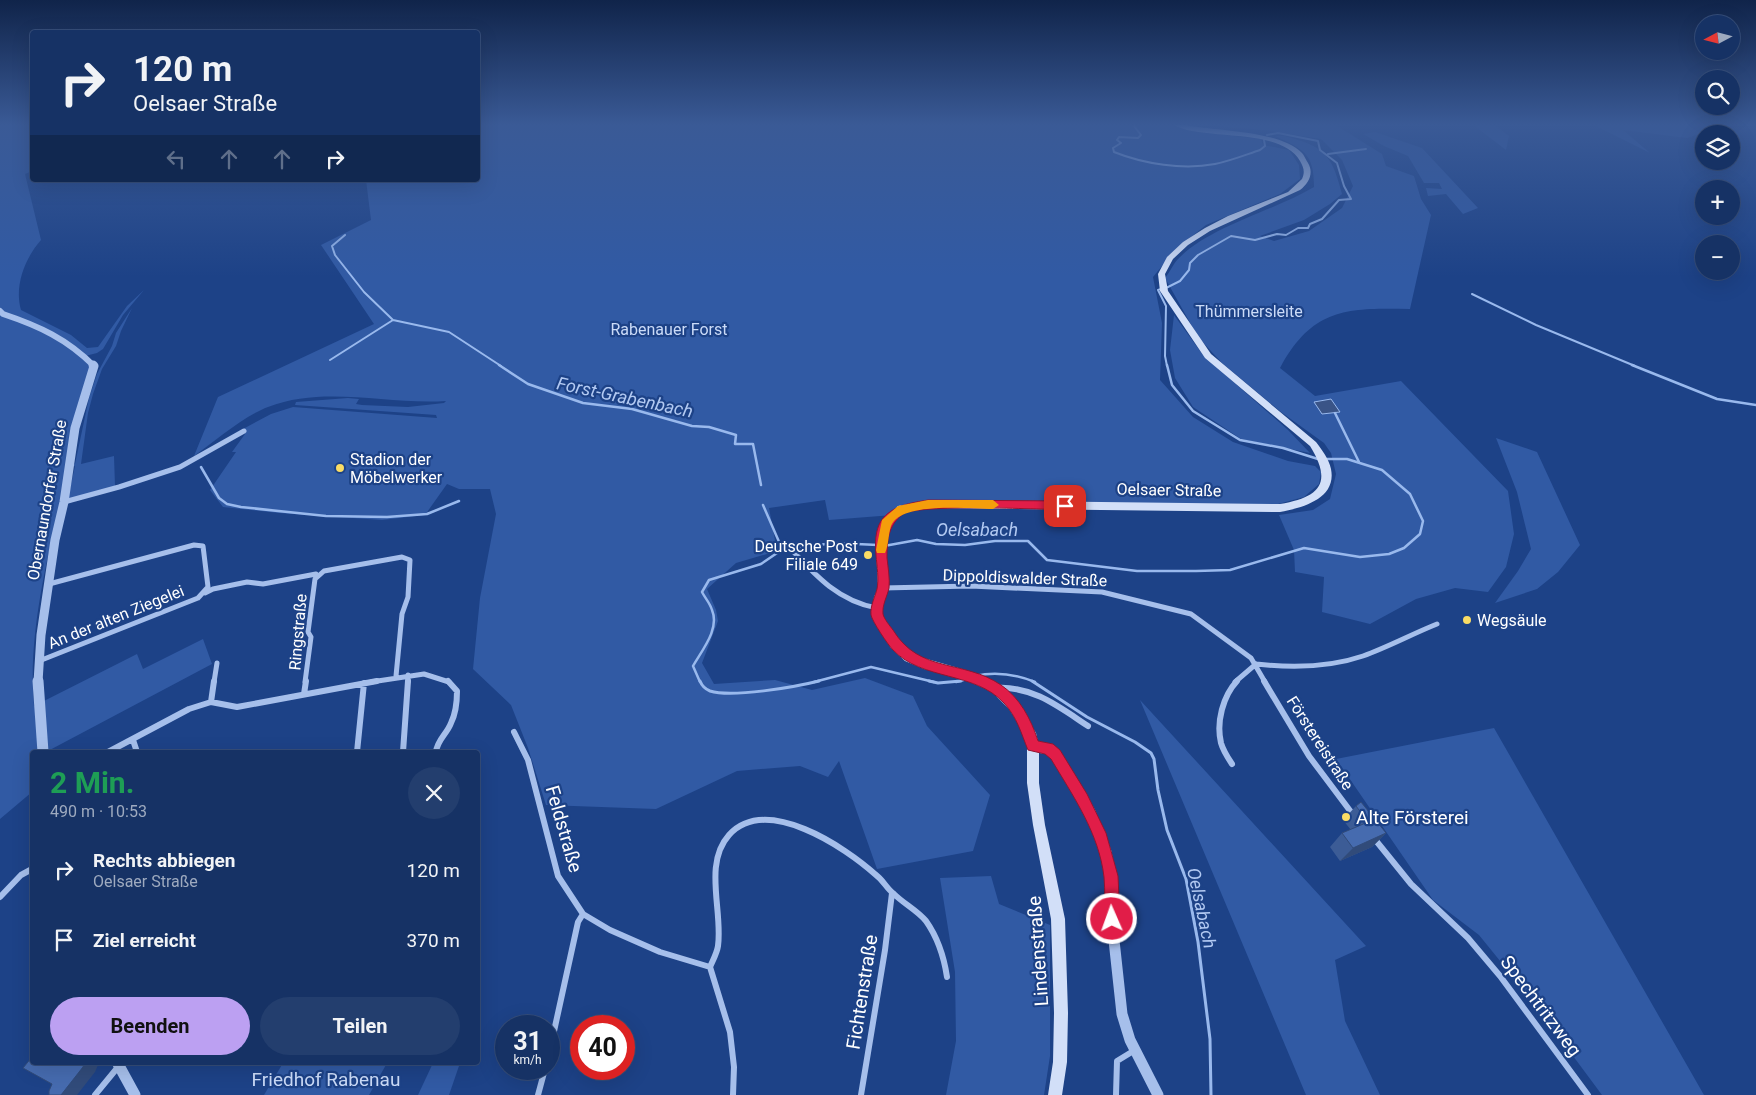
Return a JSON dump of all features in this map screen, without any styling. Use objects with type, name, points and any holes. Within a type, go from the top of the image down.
[{"type":"main road","name":"Oelsaer Straße","points":[[877,608],[883,588],[881,545],[886,523],[902,509],[928,504],[1280,508],[1314,498],[1326,485],[1328,476],[1324,459],[1313,444],[1208,356],[1163,288],[1160,275],[1162,269],[1174,254],[1204,231],[1290,193],[1303,185],[1307,175]]},
{"type":"main road","points":[[877,608],[877,616],[886,633],[901,652],[909,658],[972,678],[995,688],[1009,700],[1026,725],[1033,746]]},
{"type":"main road","name":"Lindenstraße","points":[[1033,746],[1034,783],[1039,821],[1058,919],[1061,1013],[1060,1062],[1055,1095]]},
{"type":"street","name":"Obernaundorfer Straße","points":[[0,311],[49,330],[80,350],[94,366],[76,428],[64,502],[55,540],[38,661],[43,750]]},
{"type":"street","points":[[64,502],[119,487],[180,467],[244,431]]},
{"type":"street","name":"An der alten Ziegelei","points":[[38,661],[198,598],[208,587],[203,546],[194,545],[49,584]]},
{"type":"street","points":[[789,547],[816,578],[836,593],[860,605],[877,608]]},
{"type":"street","name":"Ringstraße","points":[[304,694],[311,637],[308,632],[315,579],[324,571],[402,557],[410,560],[408,596],[402,614],[396,676]]},
{"type":"street","points":[[204,593],[213,589],[248,582],[263,584],[316,574]]},
{"type":"street","name":"Dippoldiswalder Straße","points":[[883,588],[971,586],[1102,592],[1192,614],[1251,658],[1256,664]]},
{"type":"street","points":[[1232,764],[1221,744],[1219,724],[1227,690],[1256,664],[1279,668],[1312,668],[1362,656],[1408,635],[1438,624]]},
{"type":"street","points":[[211,702],[216,663]]},
{"type":"street","name":"Förstereistraße","points":[[1256,664],[1309,756],[1358,820]]},
{"type":"street","points":[[112,750],[189,709],[211,702],[238,707],[396,676],[424,674],[447,680],[458,691],[457,705],[451,724],[436,750]]},
{"type":"street","points":[[403,750],[408,675]]},
{"type":"street","points":[[357,750],[364,683]]},
{"type":"street","points":[[995,688],[1008,686],[1030,690],[1088,726]]},
{"type":"street","name":"Feldstraße","points":[[514,732],[528,760],[537,791],[544,830],[558,876],[583,914],[610,930],[660,952],[710,967]]},
{"type":"street","points":[[133,740],[136,750]]},
{"type":"street","points":[[1033,746],[1048,749],[1056,755],[1083,799],[1102,838],[1111,876],[1113,930],[1120,1002],[1135,1050],[1158,1095]]},
{"type":"street","points":[[733,1095],[734,1067],[730,1032],[710,967],[718,947],[720,918],[716,875],[720,850],[728,836],[744,823],[760,818],[775,819],[830,842],[865,864],[880,877],[892,893],[920,913],[928,924],[943,951],[947,977]]},
{"type":"street","name":"Spechtritzweg","points":[[1370,834],[1411,884],[1468,938],[1500,976],[1588,1095]]},
{"type":"street","points":[[0,897],[21,875],[30,870]]},
{"type":"street","name":"Fichtenstraße","points":[[862,1095],[892,893]]},
{"type":"street","points":[[558,1015],[578,922],[583,914]]},
{"type":"street","points":[[1116,1095],[1116,1061],[1135,1050]]},
{"type":"street","points":[[95,1095],[117,1065]]},
{"type":"street","points":[[119,1065],[135,1095]]},
{"type":"street","points":[[538,1095],[542,1080]]},
{"type":"green space","points":[[0,175],[25,175],[41,240],[30,255],[22,273],[19,291],[21,310],[71,335],[87,348],[98,347],[127,306],[144,290],[123,315],[103,349],[97,353],[85,356],[94,366],[70,467],[75,464],[89,398],[97,374],[112,346],[116,333],[132,308],[116,346],[102,369],[93,394],[88,413],[81,464],[114,456],[115,486],[73,499],[68,498],[75,466],[69,468],[48,556],[37,616],[33,677],[34,706],[137,654],[143,669],[203,639],[212,664],[50,750],[30,750],[30,794],[0,819]]},
{"type":"green space","name":"Rabenauer Forst","points":[[480,175],[1300,175],[1300,179],[1280,194],[1206,225],[1176,249],[1153,277],[1162,323],[1160,380],[1193,417],[1233,442],[1288,461],[1315,466],[1321,472],[1319,484],[1304,497],[1278,504],[938,503],[893,515],[829,520],[825,500],[769,508],[777,551],[736,563],[707,589],[716,610],[718,621],[702,663],[714,684],[775,680],[812,690],[865,678],[913,696],[927,726],[990,795],[973,851],[877,869],[839,761],[828,777],[800,766],[737,771],[656,809],[546,805],[528,748],[511,705],[473,669],[480,598],[496,514],[490,489],[459,489],[447,484],[425,515],[382,520],[223,507],[210,490],[236,452],[232,452],[245,434],[243,429],[271,414],[293,407],[437,418],[436,415],[295,405],[296,402],[348,398],[359,399],[356,404],[362,405],[408,407],[444,403],[446,401],[401,401],[334,396],[290,401],[268,407],[249,416],[194,456],[218,397],[374,324],[321,245],[371,220],[366,182],[480,182]]},
{"type":"green space","name":"Thümmersleite","points":[[1314,175],[1336,175],[1342,194],[1304,220],[1260,236],[1274,241],[1309,231],[1342,208],[1353,186],[1348,175],[1414,176],[1421,199],[1431,215],[1410,309],[1368,309],[1334,315],[1319,322],[1306,333],[1280,368],[1315,396],[1401,381],[1508,491],[1514,534],[1506,567],[1488,592],[1455,588],[1416,599],[1370,624],[1322,612],[1324,577],[1295,572],[1294,550],[1279,515],[1313,510],[1330,499],[1336,474],[1331,453],[1324,443],[1281,412],[1222,363],[1198,337],[1165,278],[1178,259],[1191,247],[1225,228],[1314,187]]},
{"type":"green space","points":[[1419,175],[1447,175],[1478,208],[1463,214],[1446,194],[1428,196],[1426,188],[1442,189],[1439,183],[1424,183]]},
{"type":"green space","points":[[1174,315],[1203,355],[1288,430],[1310,453],[1241,439],[1193,407],[1175,378],[1170,350]]},
{"type":"green space","points":[[1496,438],[1537,452],[1580,545],[1558,572],[1537,589],[1495,603],[1531,549],[1517,492]]},
{"type":"green space","points":[[1140,700],[1366,946],[1335,960],[1345,1021],[1380,1095],[1306,1095]]},
{"type":"green space","points":[[1494,728],[1704,1095],[1602,1095],[1530,998],[1479,935],[1433,900],[1336,759]]},
{"type":"green space","points":[[991,876],[999,904],[1050,925],[1050,1056],[1044,1095],[946,1095],[956,1041],[955,972],[940,878]]},
{"type":"green space","name":"Friedhof Rabenau","points":[[282,1065],[386,1065],[369,1095],[264,1095]]},
{"type":"green space","points":[[432,1065],[459,1065],[449,1095],[418,1095]]},
{"type":"shaded area","points":[[1331,399],[1340,412],[1322,414],[1314,402]]},
{"type":"building","points":[[1361,802],[1386,833],[1353,848],[1342,833],[1368,822],[1356,806]]},
{"type":"building","points":[[30,1059],[30,1065],[84,1065],[61,1095],[49,1095],[52,1084],[23,1068]]},
{"type":"waterway","name":"Oelsabach","points":[[1166,288],[1180,281],[1189,270],[1190,263],[1198,255],[1231,236],[1255,240],[1277,234],[1286,235],[1298,228],[1308,228],[1310,224],[1322,219],[1339,200],[1351,199],[1341,175]]},
{"type":"waterway","name":"Forst-Grabenbach","points":[[345,235],[332,246],[335,255],[364,292],[393,320]]},
{"type":"waterway","name":"Oelsabach","points":[[1161,289],[1158,290],[1166,306],[1165,356],[1167,366]]},
{"type":"waterway","points":[[1472,294],[1536,325],[1635,366]]},
{"type":"waterway","points":[[330,360],[393,320]]},
{"type":"waterway","name":"Forst-Grabenbach","points":[[393,320],[449,332],[501,366]]},
{"type":"waterway","name":"Forst-Grabenbach","points":[[499,365],[528,384],[583,403],[632,409],[692,426],[709,427],[736,435],[735,444],[753,444],[761,485]]},
{"type":"waterway","name":"Oelsabach","points":[[1167,365],[1172,385],[1193,411],[1240,440],[1283,448],[1318,459]]},
{"type":"waterway","points":[[1632,365],[1717,399],[1756,405]]},
{"type":"waterway","points":[[1335,413],[1359,462]]},
{"type":"waterway","name":"Oelsabach","points":[[884,546],[917,540],[936,544],[965,545],[995,541],[1028,541],[1047,560],[1137,571],[1196,571],[1230,570],[1304,548],[1360,557],[1389,554],[1404,548],[1420,534],[1423,521],[1410,494],[1382,470],[1347,459],[1326,459]]},
{"type":"waterway","points":[[201,467],[219,498],[227,504],[241,507],[326,516],[387,517],[427,514],[459,501]]},
{"type":"waterway","name":"Forst-Grabenbach","points":[[763,505],[780,544]]},
{"type":"waterway","name":"Oelsabach","points":[[700,682],[693,666],[709,639],[714,625],[711,607],[702,592],[709,580],[761,564],[783,549],[835,543],[878,545]]},
{"type":"waterway","name":"Oelsabach","points":[[814,682],[871,667],[934,682]]},
{"type":"waterway","name":"Oelsabach","points":[[975,676],[1005,674],[1032,681]]},
{"type":"waterway","name":"Oelsabach","points":[[959,681],[967,679]]},
{"type":"waterway","name":"Oelsabach","points":[[700,681],[710,691],[720,693],[780,689],[819,681]]},
{"type":"waterway","name":"Oelsabach","points":[[929,681],[938,683],[959,681]]},
{"type":"waterway","name":"Oelsabach","points":[[1032,681],[1087,717],[1135,742],[1151,753],[1154,759],[1158,790],[1167,830],[1186,879],[1198,942],[1210,1039],[1211,1095]]},
{"type":"slow traffic","points":[[881,550],[886,523],[902,509],[928,504],[993,505]]},
{"type":"place","name":"Stadion der Möbelwerker","points":[[340,468]]},
{"type":"place","name":"Deutsche Post Filiale 649","points":[[868,555]]},
{"type":"place","name":"Wegsäule","points":[[1467,620]]},
{"type":"place","name":"Alte Försterei","points":[[1346,817]]},
{"type":"route","points":[[1065,506],[928,504],[902,509],[886,523],[881,547],[883,588],[879,597],[877,616],[895,645],[909,658],[917,662],[954,671],[995,688],[1013,705],[1030,733],[1033,746],[1053,751],[1060,760],[1083,799],[1102,838],[1111,876],[1112,919]]}]
